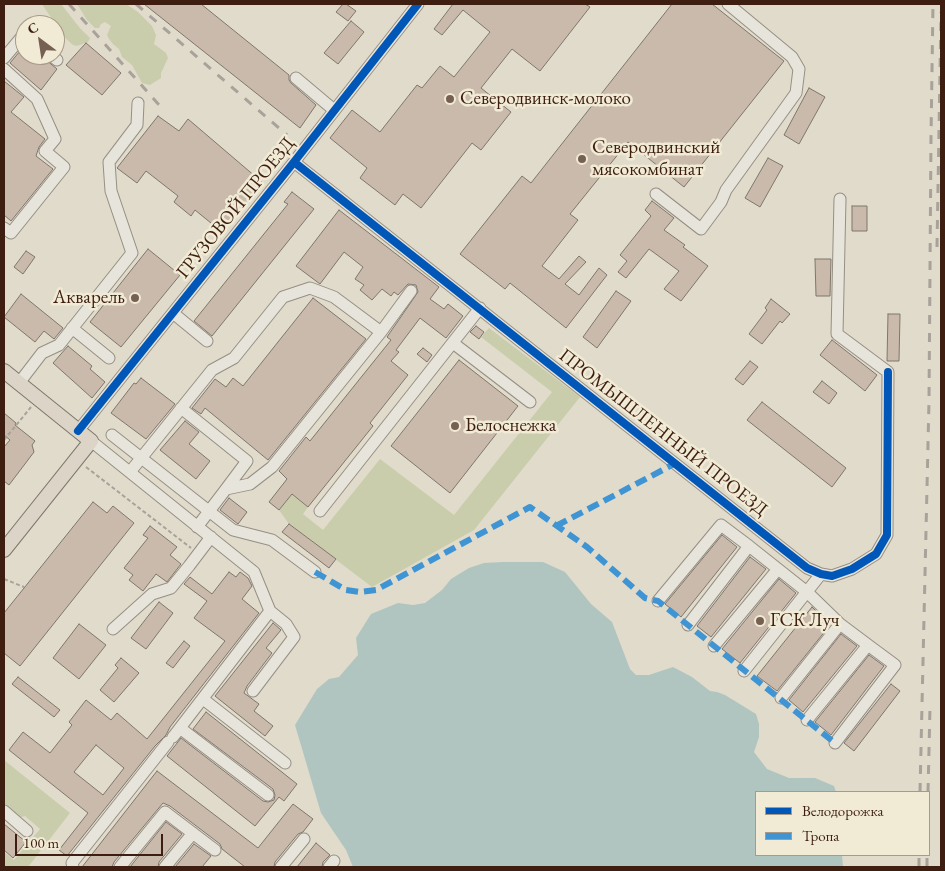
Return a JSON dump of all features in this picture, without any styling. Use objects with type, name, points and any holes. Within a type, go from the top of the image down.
[{"type":"main road","points":[[4,371],[92,441],[4,550]]},
{"type":"street","name":"ГРУЗОВОЙ ПРОЕЗД","points":[[78,431],[418,4]]},
{"type":"street","points":[[656,194],[701,229],[721,202],[726,190],[796,93],[800,69],[792,57],[728,4]]},
{"type":"street","points":[[4,58],[15,45]]},
{"type":"street","points":[[4,69],[36,99],[55,139],[45,152],[64,167],[11,233],[4,228]]},
{"type":"street","points":[[296,78],[334,110]]},
{"type":"street","points":[[18,383],[42,354],[59,345],[132,253],[111,191],[109,162],[137,125],[138,103]]},
{"type":"street","name":"ПРОМЫШЛЕННЫЙ ПРОЕЗД","points":[[294,162],[807,568],[821,574]]},
{"type":"street","points":[[744,670],[821,574],[832,576],[852,569],[876,554],[887,535],[888,372],[837,334],[840,200]]},
{"type":"street","points":[[130,472],[212,370],[234,358],[283,297],[310,288],[334,297],[381,332]]},
{"type":"street","points":[[226,489],[250,484],[272,467],[381,332],[411,291]]},
{"type":"street","points":[[320,511],[480,308]]},
{"type":"street","points":[[173,314],[207,341]]},
{"type":"street","points":[[72,328],[109,358]]},
{"type":"street","points":[[453,343],[530,402]]},
{"type":"street","points":[[181,408],[247,461],[196,527]]},
{"type":"street","points":[[112,435],[234,530],[272,540],[315,572]]},
{"type":"street","points":[[92,441],[254,572],[270,611],[286,624],[294,637],[253,691]]},
{"type":"street","points":[[658,601],[721,525],[807,592],[840,624],[895,665],[835,743]]},
{"type":"street","points":[[113,629],[152,594],[171,588],[211,537]]},
{"type":"street","points":[[688,625],[749,546]]},
{"type":"street","points":[[714,646],[778,570]]},
{"type":"street","points":[[73,867],[72,863],[203,699],[270,611]]},
{"type":"street","points":[[781,698],[840,624]]},
{"type":"street","points":[[807,720],[868,645]]},
{"type":"street","points":[[203,699],[285,763]]},
{"type":"street","points":[[173,736],[268,795]]},
{"type":"street","points":[[4,811],[27,831]]},
{"type":"street","points":[[120,867],[165,812],[215,850]]},
{"type":"street","points":[[166,867],[193,833]]},
{"type":"street","points":[[281,867],[304,839]]},
{"type":"path","points":[[4,440],[38,398]]},
{"type":"path","points":[[86,467],[198,554]]},
{"type":"path","points":[[4,578],[24,587]]},
{"type":"green space","points":[[42,4],[61,4],[90,38],[88,42],[77,46],[73,45],[65,38],[65,15],[49,15]]},
{"type":"green space","points":[[77,4],[126,4],[138,12],[152,26],[156,35],[154,44],[166,53],[168,58],[161,73],[161,78],[150,85],[142,83],[132,65],[122,57],[119,49],[109,39],[107,35],[111,26],[105,22],[99,28],[95,28],[87,20]]},
{"type":"green space","points":[[489,328],[580,397],[474,530],[372,587],[289,524],[279,510],[292,494],[308,507],[303,514],[323,530],[380,459],[454,515],[552,392],[481,337]]},
{"type":"green space","points":[[4,760],[70,813],[28,867],[4,867],[4,852],[14,860],[40,829],[25,816],[18,818],[4,807]]},
{"type":"water","points":[[543,562],[565,572],[591,604],[612,622],[630,669],[636,675],[649,675],[673,667],[692,677],[710,691],[725,695],[756,714],[759,724],[759,737],[754,752],[767,769],[789,778],[815,778],[834,786],[836,791],[755,791],[755,856],[842,856],[843,867],[353,867],[346,850],[321,813],[295,725],[317,689],[329,679],[339,677],[358,655],[356,638],[371,614],[398,603],[413,605],[425,603],[442,590],[451,579],[469,568],[484,563]]},
{"type":"building","points":[[144,4],[201,4],[289,75],[291,83],[316,105],[300,128]]},
{"type":"building","points":[[343,4],[356,11],[348,21],[336,12]]},
{"type":"building","name":"Северодвинск-молоко","points":[[453,4],[585,4],[590,7],[540,71],[512,49],[481,88],[511,112],[481,150],[472,143],[421,208],[403,194],[395,205],[360,178],[367,168],[330,138],[352,110],[380,132],[417,85],[422,88],[440,66],[454,77],[490,32],[463,10],[442,35],[434,29]]},
{"type":"building","name":"Северодвинский мясокомбинат","points":[[672,4],[712,4],[784,61],[684,187],[628,142],[570,214],[578,220],[542,266],[559,279],[579,256],[586,262],[565,284],[579,295],[599,268],[607,275],[566,328],[510,283],[505,289],[460,254],[522,176],[531,183]]},
{"type":"building","points":[[351,21],[364,32],[338,64],[324,53]]},
{"type":"building","points":[[86,43],[121,73],[102,95],[66,65]]},
{"type":"building","points":[[15,57],[15,65],[52,65],[57,69],[41,90],[10,63]]},
{"type":"building","points":[[4,81],[24,97],[11,112],[45,139],[39,147],[36,156],[53,169],[11,221],[4,215]]},
{"type":"building","points":[[809,88],[825,97],[799,144],[784,135]]},
{"type":"building","points":[[158,116],[179,131],[188,119],[263,183],[222,232],[195,210],[191,216],[174,202],[178,196],[146,171],[137,183],[117,168]]},
{"type":"building","points":[[768,158],[783,166],[760,207],[745,198]]},
{"type":"building","points":[[292,192],[314,209],[212,336],[194,321],[288,204],[284,202]]},
{"type":"building","points":[[652,201],[674,218],[664,230],[685,245],[683,247],[708,266],[681,301],[664,289],[679,271],[649,249],[626,278],[618,272],[627,261],[620,255],[651,216],[645,210]]},
{"type":"building","points":[[852,206],[867,206],[867,231],[852,231]]},
{"type":"building","points":[[339,210],[439,287],[430,299],[444,309],[448,304],[463,316],[446,338],[420,318],[396,350],[399,352],[391,361],[408,375],[370,423],[373,426],[308,507],[292,494],[279,510],[269,502],[287,479],[279,471],[306,437],[310,441],[391,340],[387,337],[418,292],[416,285],[408,284],[398,295],[394,292],[391,296],[382,289],[372,300],[360,290],[364,285],[355,279],[363,267],[344,252],[320,284],[296,266]]},
{"type":"building","name":"Акварель","points":[[148,249],[180,275],[121,347],[90,322]]},
{"type":"building","points":[[26,251],[35,257],[23,274],[14,267]]},
{"type":"building","points":[[815,259],[831,259],[830,296],[816,296]]},
{"type":"building","points":[[616,291],[631,301],[597,348],[583,337]]},
{"type":"building","points":[[21,294],[63,328],[54,339],[44,331],[35,342],[4,317]]},
{"type":"building","points":[[313,298],[366,339],[268,460],[205,408],[201,414],[192,408],[215,379],[226,387],[233,378],[243,386]]},
{"type":"building","points":[[771,299],[790,314],[782,323],[780,321],[762,344],[749,334],[767,310],[765,308]]},
{"type":"building","points":[[888,314],[900,314],[899,361],[887,361]]},
{"type":"building","points":[[476,326],[484,332],[479,339],[470,332]]},
{"type":"building","points":[[832,340],[877,375],[865,391],[820,355]]},
{"type":"building","points":[[68,346],[92,366],[90,369],[105,382],[92,398],[53,363]]},
{"type":"building","points":[[423,348],[432,355],[427,362],[417,354]]},
{"type":"building","name":"Белоснежка","points":[[459,360],[518,406],[450,493],[391,446]]},
{"type":"building","points":[[750,361],[758,367],[743,385],[735,379]]},
{"type":"building","points":[[141,378],[175,404],[146,439],[111,413],[134,383],[136,384]]},
{"type":"building","points":[[822,381],[837,393],[829,404],[813,392]]},
{"type":"building","points":[[762,402],[846,468],[832,487],[747,420]]},
{"type":"building","points":[[4,413],[16,423],[15,425],[35,441],[32,445],[34,452],[9,485],[4,481],[4,447],[10,440],[4,435]]},
{"type":"building","points":[[185,421],[199,432],[189,444],[210,461],[196,479],[160,450]]},
{"type":"building","points":[[229,498],[247,512],[238,524],[220,510]]},
{"type":"building","points":[[93,502],[107,513],[113,506],[134,523],[20,666],[4,653],[4,613]]},
{"type":"building","points":[[289,524],[336,559],[329,568],[282,532]]},
{"type":"building","points":[[150,526],[177,547],[170,555],[181,564],[167,582],[156,574],[143,591],[129,580],[133,575],[124,568],[148,538],[143,535]]},
{"type":"building","points":[[722,535],[737,547],[681,617],[665,604]]},
{"type":"building","points":[[750,557],[766,569],[711,637],[697,626]]},
{"type":"building","points":[[229,572],[236,577],[240,572],[248,578],[252,586],[242,599],[259,613],[170,727],[166,735],[155,746],[67,856],[59,850],[88,813],[9,750],[23,732],[50,753],[72,725],[69,722],[86,700],[111,720],[117,713],[147,739],[225,641],[194,618],[207,601],[184,584],[190,577],[212,594]],"holes":[[[96,745],[124,768],[103,795],[74,772]]]},
{"type":"building","name":"ГСК Луч","points":[[779,579],[796,593],[740,663],[722,649]]},
{"type":"building","points":[[159,602],[173,613],[146,649],[131,638]]},
{"type":"building","points":[[812,607],[830,625],[777,691],[757,676]]},
{"type":"building","points":[[273,623],[281,630],[266,648],[272,653],[247,686],[244,693],[259,704],[254,711],[273,726],[265,736],[215,696]]},
{"type":"building","points":[[79,624],[106,645],[79,679],[53,658]]},
{"type":"building","points":[[841,634],[857,646],[803,712],[789,700]]},
{"type":"building","points":[[184,641],[190,646],[173,668],[166,663]]},
{"type":"building","points":[[869,655],[884,666],[831,735],[815,722]]},
{"type":"building","points":[[121,658],[139,673],[114,702],[100,690],[118,668],[115,665]]},
{"type":"building","points":[[18,677],[60,710],[54,717],[12,684]]},
{"type":"building","points":[[891,684],[900,691],[854,751],[844,743]]},
{"type":"building","points":[[206,712],[297,784],[284,801],[279,797],[255,826],[167,756],[181,738],[263,801],[274,800],[273,789],[193,729]]},
{"type":"building","points":[[157,771],[258,848],[293,804],[313,819],[275,862],[274,867],[245,867],[222,849],[220,844],[170,806],[163,803],[114,862],[112,867],[82,867]]},
{"type":"building","points":[[166,822],[182,834],[159,862],[158,867],[130,867]]},
{"type":"building","points":[[4,824],[26,842],[13,858],[4,850]]},
{"type":"building","points":[[316,843],[330,855],[323,862],[322,867],[297,867]]},
{"type":"building","points":[[194,844],[211,856],[202,867],[175,867]]},
{"type":"railway","points":[[69,4],[160,106]]},
{"type":"railway","points":[[136,4],[287,135]]},
{"type":"railway","points":[[920,791],[929,401],[933,4]]},
{"type":"railway","points":[[937,247],[941,12]]},
{"type":"railway","points":[[928,791],[930,707]]},
{"type":"railway","points":[[919,856],[919,867]]},
{"type":"railway","points":[[927,856],[927,867]]},
{"type":"marked path","points":[[556,526],[676,463]]},
{"type":"marked path","points":[[315,572],[346,590],[360,592],[376,590],[530,507],[587,547],[645,598],[658,601],[835,743]]},
{"type":"cycle path","points":[[78,431],[418,4]]},
{"type":"cycle path","points":[[294,162],[807,568],[821,574],[832,576],[852,569],[876,554],[887,535],[888,372]]},
{"type":"place","name":"Северодвинск-молоко","points":[[450,99]]},
{"type":"place","name":"Северодвинский мясокомбинат","points":[[582,159]]},
{"type":"place","name":"Акварель","points":[[135,298]]},
{"type":"place","name":"Белоснежка","points":[[455,426]]},
{"type":"place","name":"ГСК Луч","points":[[760,621]]}]
